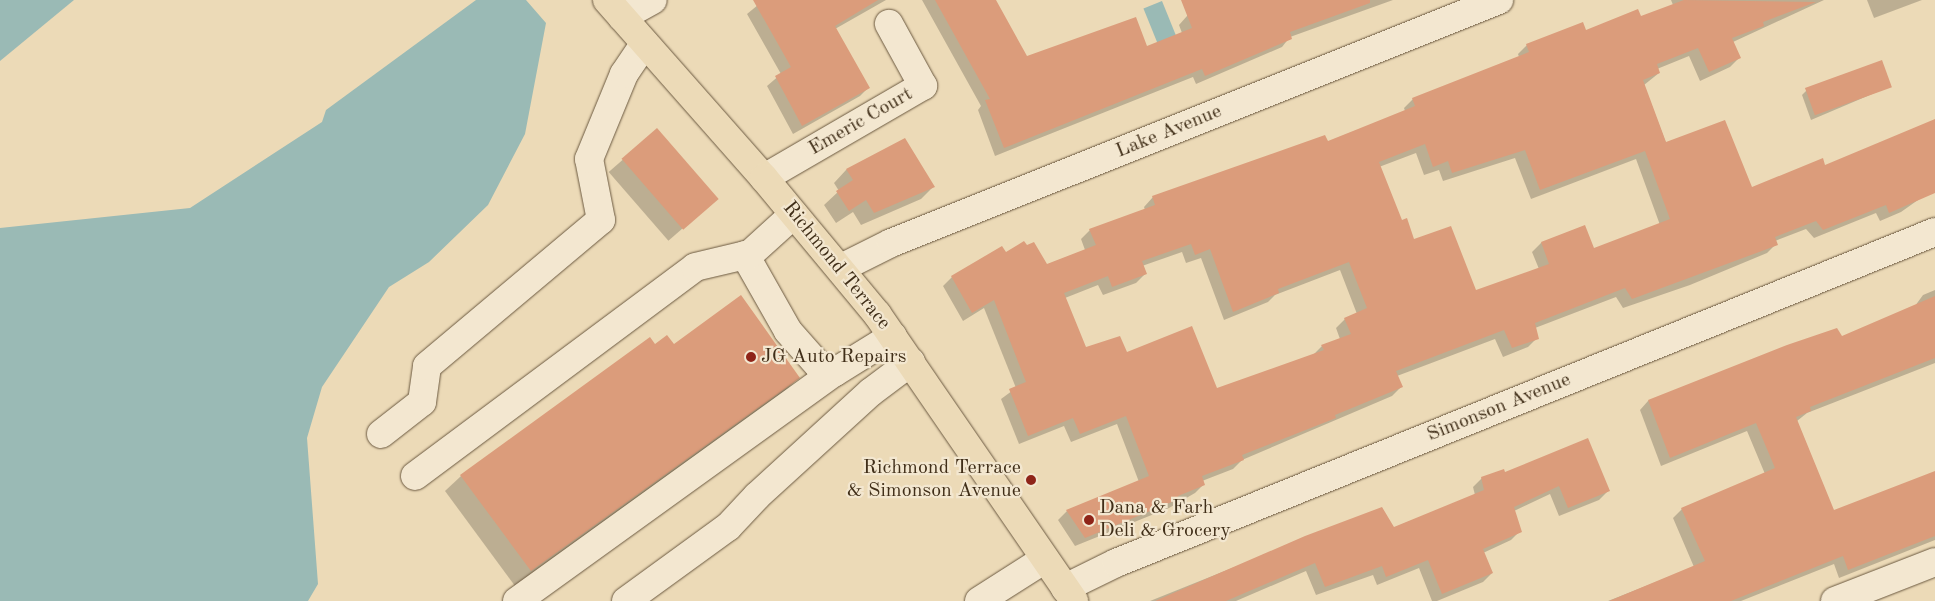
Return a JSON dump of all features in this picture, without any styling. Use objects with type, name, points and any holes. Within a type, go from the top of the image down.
[{"type":"main road","name":"Richmond Terrace","points":[[614,8],[841,268],[893,336],[1070,595]]},
{"type":"street","points":[[614,8],[653,0]]},
{"type":"street","name":"Lake Avenue","points":[[841,268],[891,243],[1499,0]]},
{"type":"street","name":"Emeric Court","points":[[764,178],[923,86],[889,24]]},
{"type":"street","points":[[381,434],[422,402],[426,366],[601,220],[589,159],[624,74],[645,43]]},
{"type":"street","points":[[415,476],[695,267],[745,255],[794,214]]},
{"type":"street","name":"Simonson Avenue","points":[[1070,595],[1116,563],[1935,232]]},
{"type":"street","points":[[745,255],[788,331],[819,366],[835,372]]},
{"type":"street","points":[[517,601],[835,372],[893,336]]},
{"type":"street","points":[[626,601],[728,527],[757,496],[871,392],[911,362]]},
{"type":"street","points":[[979,601],[1046,559]]},
{"type":"street","points":[[1840,600],[1935,562]]},
{"type":"water","points":[[0,0],[74,0],[0,61]]},
{"type":"water","points":[[476,0],[526,0],[546,23],[525,134],[488,205],[429,262],[389,287],[322,387],[307,438],[318,584],[308,601],[0,601],[0,228],[190,208],[322,122],[326,110]]},
{"type":"water","points":[[1162,1],[1177,38],[1158,46],[1143,8]]},
{"type":"building","points":[[753,0],[878,0],[835,26],[870,88],[802,126],[775,76],[791,67]]},
{"type":"building","points":[[935,0],[996,0],[1027,56],[1136,17],[1147,46],[1192,28],[1181,0],[1370,0],[1370,3],[1290,32],[1292,39],[1205,76],[1202,69],[1004,148],[985,100],[990,99]]},
{"type":"building","points":[[1684,0],[1816,2],[1763,22],[1764,26],[1732,38],[1741,58],[1709,72],[1698,48],[1657,64],[1660,73],[1643,80],[1666,142],[1725,120],[1752,187],[1823,158],[1825,165],[1935,119],[1935,193],[1889,213],[1886,205],[1823,230],[1816,221],[1775,237],[1778,245],[1632,299],[1625,288],[1535,323],[1539,339],[1512,348],[1504,330],[1396,371],[1403,387],[1335,415],[1336,418],[1242,455],[1244,460],[1202,476],[1205,485],[1178,496],[1179,499],[1085,538],[1066,510],[1149,476],[1126,416],[1080,434],[1073,418],[1028,436],[1009,389],[1026,382],[994,300],[972,313],[951,276],[1002,246],[1006,252],[1024,241],[1027,245],[1034,242],[1047,264],[1096,245],[1089,229],[1155,205],[1152,196],[1325,135],[1328,141],[1415,106],[1412,98],[1529,52],[1526,44],[1583,22],[1586,30],[1638,9],[1641,16]],"holes":[[[1425,144],[1433,167],[1448,161],[1452,173],[1525,150],[1540,190],[1645,151],[1670,219],[1594,248],[1585,225],[1541,242],[1549,264],[1476,290],[1451,226],[1414,239],[1407,218],[1402,220],[1379,162]],[[1191,244],[1195,255],[1210,249],[1233,312],[1279,293],[1278,289],[1349,262],[1367,308],[1344,318],[1351,334],[1321,345],[1324,350],[1217,388],[1192,326],[1127,352],[1120,336],[1086,347],[1064,293],[1108,276],[1112,287],[1147,274],[1142,261]]]},
{"type":"building","points":[[1882,60],[1892,87],[1815,115],[1805,88]]},
{"type":"building","points":[[657,128],[719,199],[683,230],[622,159]]},
{"type":"building","points":[[905,138],[935,187],[874,213],[866,200],[849,211],[836,191],[853,180],[846,169]]},
{"type":"building","points":[[741,295],[800,378],[531,571],[460,475],[650,337],[655,344],[667,335],[674,344]]},
{"type":"building","points":[[1935,296],[1935,358],[1810,407],[1811,411],[1796,417],[1834,510],[1935,471],[1935,536],[1848,570],[1843,556],[1731,601],[1609,601],[1705,561],[1681,508],[1775,468],[1756,423],[1670,458],[1648,400],[1787,345],[1837,328],[1842,336]]},
{"type":"building","points":[[1588,438],[1610,491],[1568,508],[1559,486],[1514,507],[1522,532],[1483,549],[1493,573],[1442,594],[1428,560],[1386,577],[1382,566],[1325,587],[1315,563],[1226,601],[1155,601],[1305,536],[1382,507],[1394,527],[1484,490],[1481,477],[1504,469],[1505,472]]},
{"type":"place","name":"JG Auto Repairs","points":[[751,357]]},
{"type":"place","name":"Richmond Terrace & Simonson Avenue","points":[[1031,480]]},
{"type":"place","name":"Dana & Farh Deli & Grocery","points":[[1089,520]]}]
